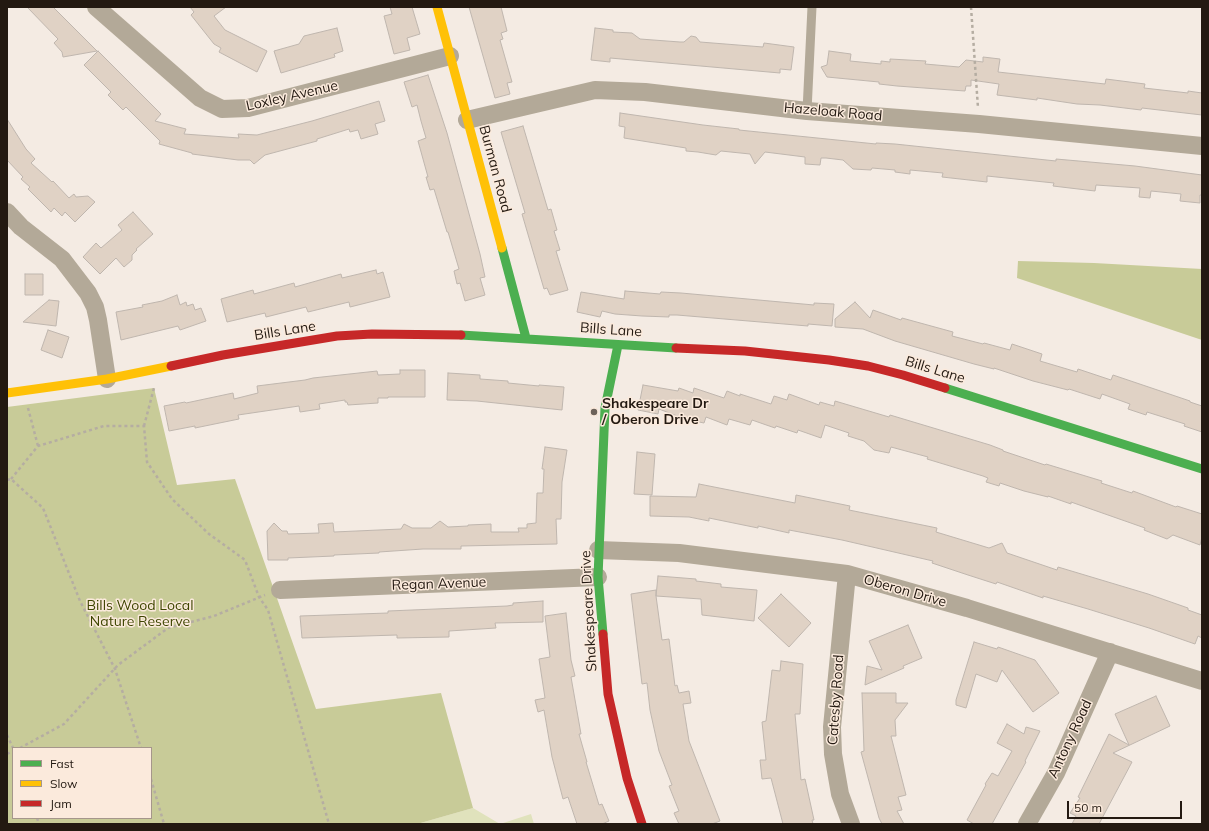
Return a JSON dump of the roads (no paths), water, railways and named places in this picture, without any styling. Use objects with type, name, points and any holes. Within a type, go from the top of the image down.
[{"type":"street","name":"Loxley Avenue","points":[[96,7],[200,98],[222,109],[248,108],[450,56]]},
{"type":"street","name":"Burman Road","points":[[437,7],[526,338]]},
{"type":"street","name":"Hazeloak Road","points":[[467,120],[595,90],[645,92],[807,111],[979,124],[1202,146]]},
{"type":"street","points":[[7,212],[21,227],[62,258],[88,293],[95,307],[98,320],[107,379]]},
{"type":"street","name":"Bills Lane","points":[[7,393],[107,379],[223,355],[337,336],[372,334],[436,334],[526,338],[618,345],[745,351],[793,355],[868,366],[903,375],[1202,469]]},
{"type":"street","name":"Shakespeare Drive","points":[[618,345],[605,408],[598,577],[608,694],[627,778],[642,824]]},
{"type":"street","name":"Oberon Drive","points":[[598,550],[680,553],[847,574],[967,608],[1202,681]]},
{"type":"street","name":"Catesby Road","points":[[847,574],[832,727],[833,754],[840,794],[851,824]]},
{"type":"street","name":"Regan Avenue","points":[[280,590],[598,577]]},
{"type":"street","name":"Antony Road","points":[[1027,824],[1056,772],[1110,652]]},
{"type":"lane","points":[[807,111],[812,7]]},
{"type":"place","name":"Shakespeare Dr / Oberon Drive","points":[[594,412]]},
{"type":"park label","name":"Bills Wood Local Nature Reserve","points":[[140,614]]}]
